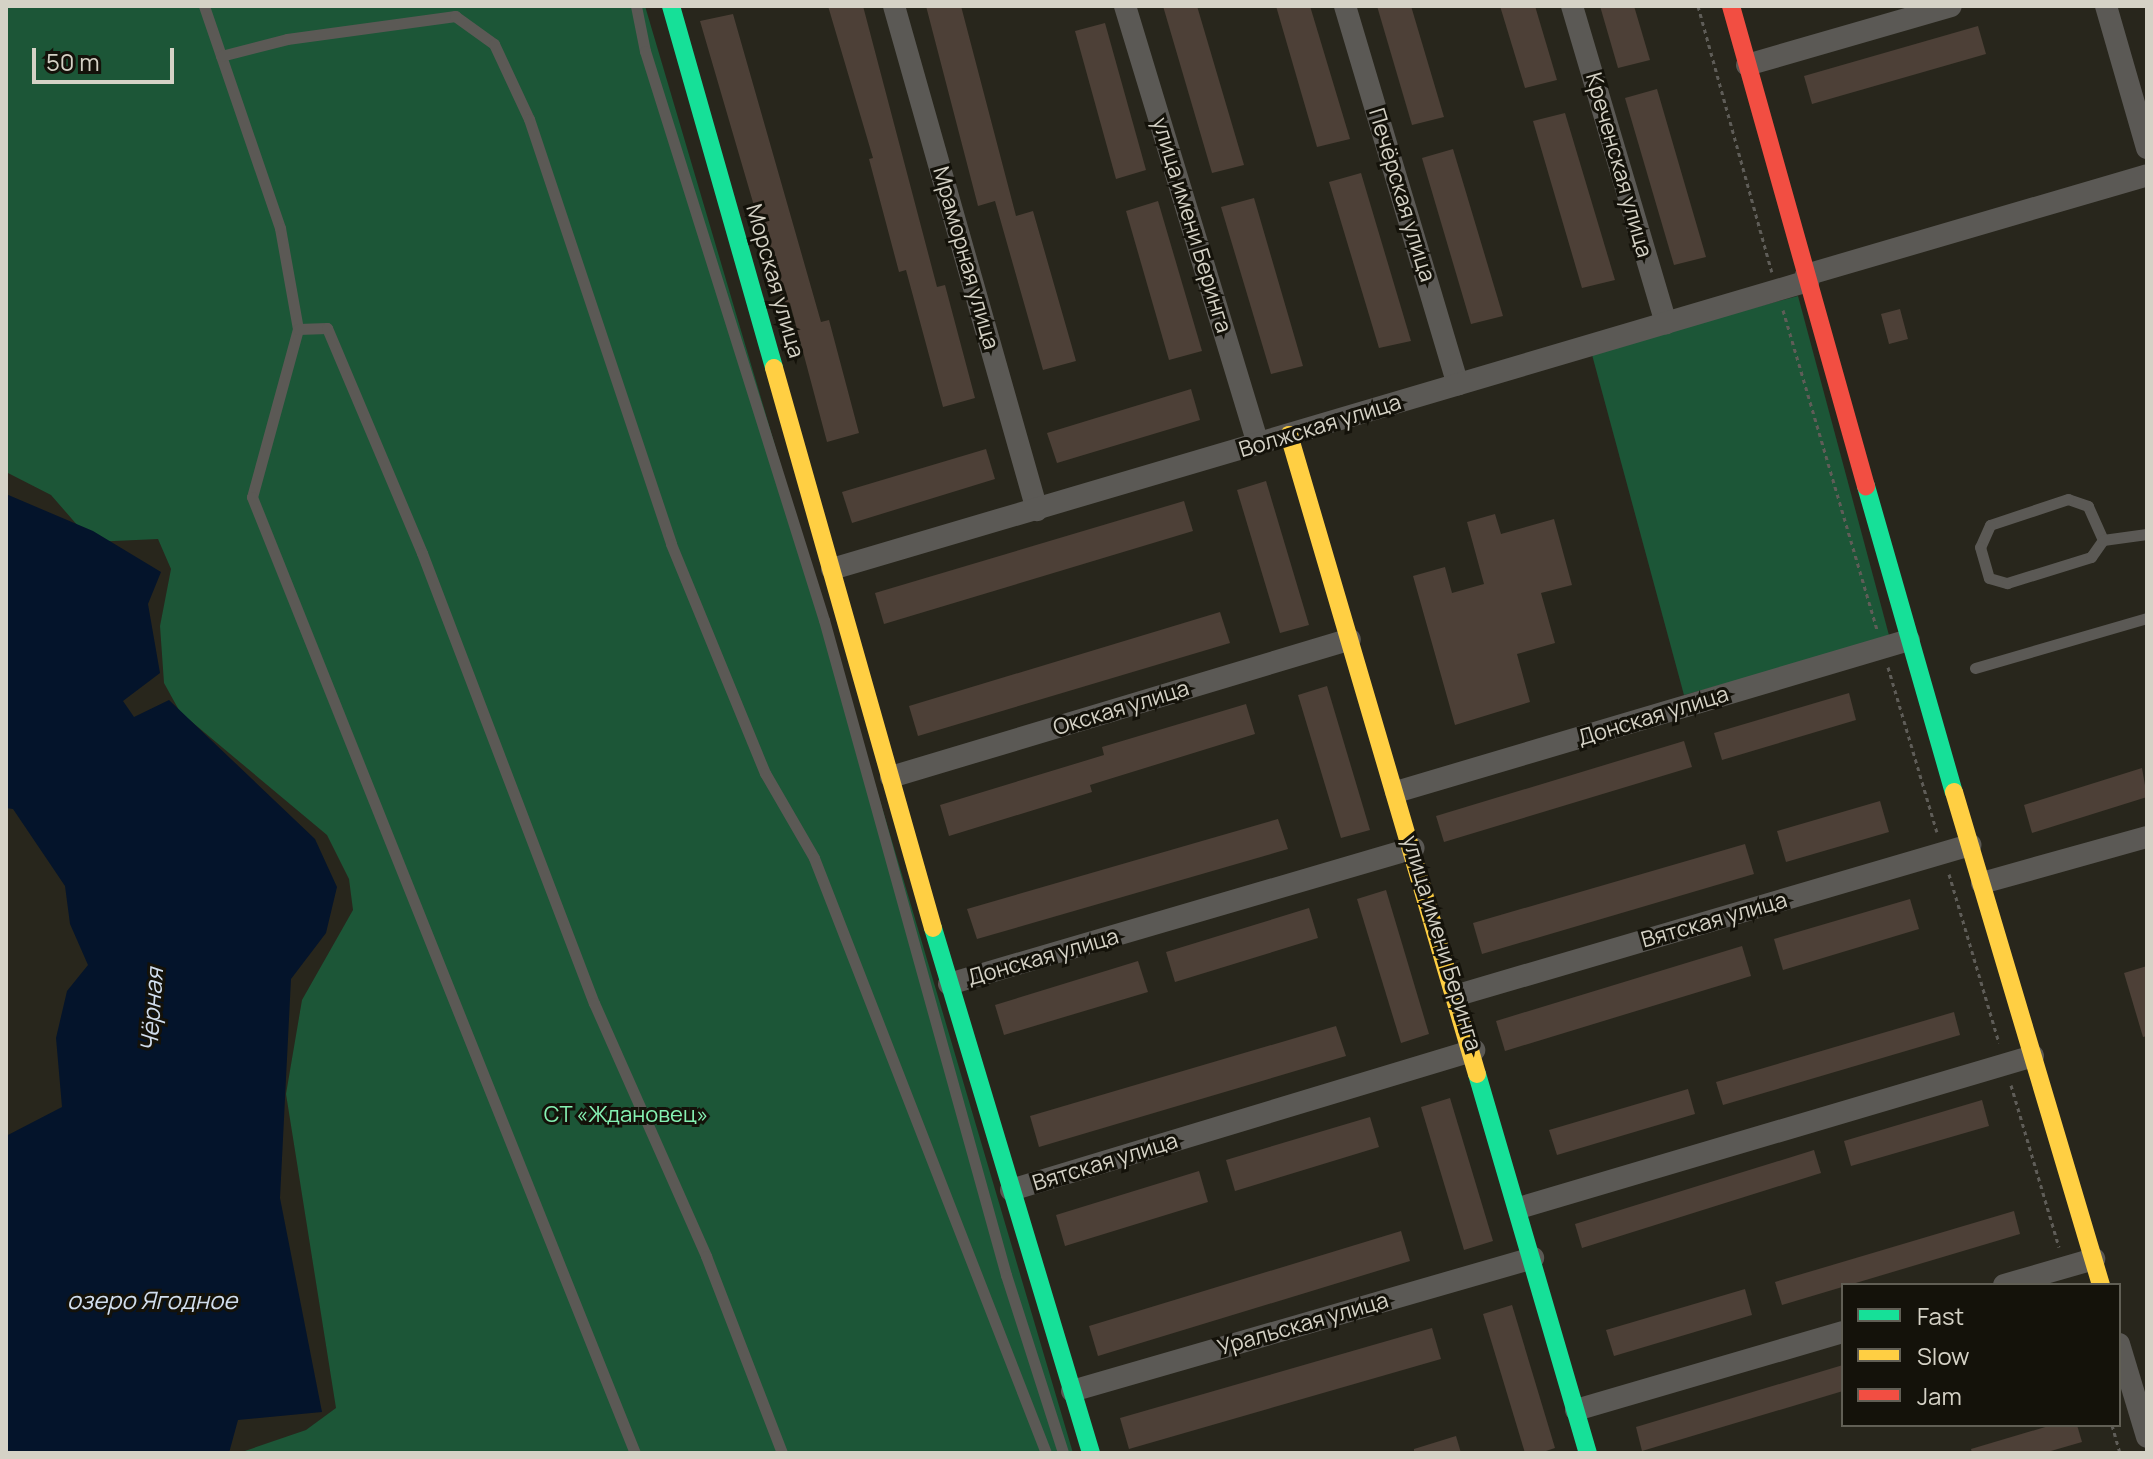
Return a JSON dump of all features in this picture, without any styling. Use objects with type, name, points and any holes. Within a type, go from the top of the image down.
[{"type":"street","name":"Морская улица","points":[[671,6],[949,984],[1091,1453]]},
{"type":"street","name":"Мраморная улица","points":[[894,6],[1037,510]]},
{"type":"street","name":"улица имени Беринга","points":[[1125,6],[1258,444]]},
{"type":"street","name":"Печёрская улица","points":[[1345,6],[1458,385]]},
{"type":"street","name":"Креченская улица","points":[[1572,6],[1666,323]]},
{"type":"street","points":[[1731,6],[1909,640],[2100,1283]]},
{"type":"street","points":[[1747,65],[1883,15],[1951,6]]},
{"type":"street","points":[[2106,6],[2147,148]]},
{"type":"street","name":"Волжская улица","points":[[832,569],[1666,323],[2147,175]]},
{"type":"street","name":"улица имени Беринга","points":[[1289,435],[1458,995],[1588,1453]]},
{"type":"street","name":"Окская улица","points":[[891,777],[1350,639]]},
{"type":"street","name":"Донская улица","points":[[1396,792],[1909,640]]},
{"type":"street","points":[[1982,883],[2147,837]]},
{"type":"street","name":"Вятская улица","points":[[1458,995],[1970,845]]},
{"type":"street","name":"Донская улица","points":[[949,984],[1413,848]]},
{"type":"street","name":"Вятская улица","points":[[1011,1190],[1474,1050]]},
{"type":"street","points":[[1519,1208],[2033,1056]]},
{"type":"street","name":"Уральская улица","points":[[1072,1391],[1533,1258]]},
{"type":"street","points":[[2011,1283],[2094,1259]]},
{"type":"street","points":[[1576,1410],[1841,1333]]},
{"type":"street","points":[[2121,1351],[2147,1437]]},
{"type":"lane","points":[[204,6],[280,228],[298,329],[252,497],[635,1453]]},
{"type":"lane","points":[[636,6],[645,51],[824,620],[1006,1275],[1063,1453]]},
{"type":"lane","points":[[221,56],[287,39],[455,16],[494,44],[529,119],[671,544],[765,773],[814,858],[1046,1453]]},
{"type":"lane","points":[[298,329],[327,328],[422,553],[594,1003],[706,1256],[782,1453]]},
{"type":"lane","points":[[2103,540],[2088,506],[2068,499],[1990,525],[1980,547],[1989,578],[2007,583],[2091,557],[2103,540],[2147,534]]},
{"type":"lane","points":[[1975,668],[2147,618]]},
{"type":"path","points":[[2113,1427],[2120,1453]]},
{"type":"green space","name":"СТ «Ждановец»","points":[[6,6],[645,6],[1073,1453],[239,1453],[306,1430],[336,1408],[286,1094],[302,1000],[353,910],[349,879],[327,835],[180,712],[164,683],[160,626],[171,569],[158,539],[92,542],[51,495],[6,472]]},
{"type":"green space","points":[[1798,296],[1890,639],[1684,695],[1591,351]]},
{"type":"water","name":"озеро Ягодное","points":[[6,494],[93,531],[161,572],[148,604],[160,673],[123,701],[134,717],[169,700],[315,839],[337,887],[326,933],[291,979],[280,1198],[322,1412],[238,1420],[229,1453],[6,1453],[6,1136],[62,1107],[56,1038],[67,991],[88,965],[70,924],[65,886],[13,809],[6,808]]},
{"type":"building","points":[[828,6],[863,6],[937,287],[945,285],[975,398],[943,407],[906,270],[899,272],[869,159],[873,158]]},
{"type":"building","points":[[926,6],[961,6],[1016,216],[1033,211],[1076,361],[1043,370],[995,201],[978,206]]},
{"type":"building","points":[[1163,6],[1197,6],[1244,165],[1212,173]]},
{"type":"building","points":[[1276,6],[1310,6],[1350,139],[1317,147]]},
{"type":"building","points":[[1377,6],[1411,6],[1444,117],[1412,125]]},
{"type":"building","points":[[1500,6],[1535,6],[1557,80],[1525,88]]},
{"type":"building","points":[[1600,6],[1634,6],[1650,60],[1618,68]]},
{"type":"building","points":[[733,14],[821,322],[829,320],[859,433],[827,442],[790,303],[783,305],[700,21]]},
{"type":"building","points":[[1105,23],[1146,170],[1116,179],[1075,31]]},
{"type":"building","points":[[1978,26],[1986,54],[1812,104],[1804,76]]},
{"type":"building","points":[[1657,89],[1706,257],[1674,265],[1625,98]]},
{"type":"building","points":[[1565,113],[1615,280],[1582,288],[1533,121]]},
{"type":"building","points":[[1453,149],[1503,316],[1471,324],[1422,158]]},
{"type":"building","points":[[1361,173],[1411,341],[1379,348],[1329,182]]},
{"type":"building","points":[[1254,198],[1303,366],[1271,374],[1221,207]]},
{"type":"building","points":[[1158,201],[1202,351],[1169,360],[1126,211]]},
{"type":"building","points":[[1900,309],[1908,339],[1889,344],[1881,314]]},
{"type":"building","points":[[1191,389],[1200,420],[1057,463],[1047,433]]},
{"type":"building","points":[[986,449],[995,479],[852,523],[842,492]]},
{"type":"building","points":[[1266,481],[1309,625],[1280,633],[1237,490]]},
{"type":"building","points":[[1184,501],[1193,531],[884,624],[875,593]]},
{"type":"building","points":[[1495,514],[1501,534],[1554,519],[1572,585],[1541,593],[1555,643],[1517,654],[1530,702],[1455,725],[1413,576],[1445,567],[1452,593],[1484,584],[1467,522]]},
{"type":"building","points":[[1220,612],[1230,643],[918,736],[909,706]]},
{"type":"building","points":[[1327,686],[1370,830],[1341,838],[1298,695]]},
{"type":"building","points":[[1849,693],[1856,720],[1722,760],[1714,733]]},
{"type":"building","points":[[1246,704],[1255,734],[1090,785],[1092,792],[949,836],[940,805],[1104,755],[1102,747]]},
{"type":"building","points":[[1684,741],[1692,767],[1444,842],[1436,816]]},
{"type":"building","points":[[2142,768],[2147,797],[2032,833],[2024,805]]},
{"type":"building","points":[[1880,801],[1889,832],[1786,862],[1777,831]]},
{"type":"building","points":[[1278,819],[1288,849],[977,939],[967,909]]},
{"type":"building","points":[[1745,844],[1754,874],[1482,954],[1473,923]]},
{"type":"building","points":[[1386,890],[1429,1034],[1401,1043],[1357,899]]},
{"type":"building","points":[[1910,899],[1919,929],[1783,970],[1774,939]]},
{"type":"building","points":[[1309,908],[1318,938],[1175,982],[1166,952]]},
{"type":"building","points":[[1742,946],[1751,976],[1505,1051],[1496,1021]]},
{"type":"building","points":[[1138,961],[1148,992],[1004,1035],[995,1005]]},
{"type":"building","points":[[2147,966],[2147,1036],[2143,1037],[2124,973]]},
{"type":"building","points":[[1954,1012],[1960,1035],[1723,1105],[1716,1082]]},
{"type":"building","points":[[1336,1026],[1346,1056],[1039,1147],[1030,1116]]},
{"type":"building","points":[[1688,1089],[1695,1114],[1557,1155],[1549,1130]]},
{"type":"building","points":[[1450,1098],[1493,1241],[1464,1250],[1421,1107]]},
{"type":"building","points":[[1982,1100],[1989,1126],[1851,1166],[1844,1141]]},
{"type":"building","points":[[1370,1117],[1379,1147],[1235,1191],[1226,1160]]},
{"type":"building","points":[[1814,1150],[1821,1173],[1582,1248],[1575,1224]]},
{"type":"building","points":[[1199,1171],[1208,1202],[1065,1246],[1056,1215]]},
{"type":"building","points":[[2014,1211],[2020,1234],[1856,1283],[1841,1283],[1841,1287],[1782,1305],[1775,1282]]},
{"type":"building","points":[[1401,1231],[1410,1261],[1098,1356],[1089,1326]]},
{"type":"building","points":[[1745,1289],[1752,1315],[1614,1356],[1606,1330]]},
{"type":"building","points":[[1512,1305],[1555,1448],[1540,1453],[1525,1453],[1483,1314]]},
{"type":"building","points":[[1432,1328],[1441,1359],[1129,1449],[1120,1418]]},
{"type":"building","points":[[1841,1366],[1841,1392],[1642,1451],[1636,1427]]},
{"type":"building","points":[[2045,1427],[2078,1427],[2082,1442],[2044,1453],[1972,1453],[1971,1449]]},
{"type":"building","points":[[1456,1436],[1461,1453],[1414,1453],[1414,1449]]},
{"type":"traffic: fast","points":[[671,6],[774,368]]},
{"type":"traffic: fast","points":[[1866,486],[1954,792]]},
{"type":"traffic: fast","points":[[933,928],[1091,1453]]},
{"type":"traffic: fast","points":[[1477,1074],[1588,1453]]},
{"type":"traffic: slow","points":[[774,368],[933,928]]},
{"type":"traffic: slow","points":[[1289,435],[1477,1074]]},
{"type":"traffic: slow","points":[[1954,792],[2100,1283]]},
{"type":"traffic: jam","points":[[1731,6],[1866,486]]},
{"type":"water label","name":"Чёрная","points":[[151,1010]]}]
